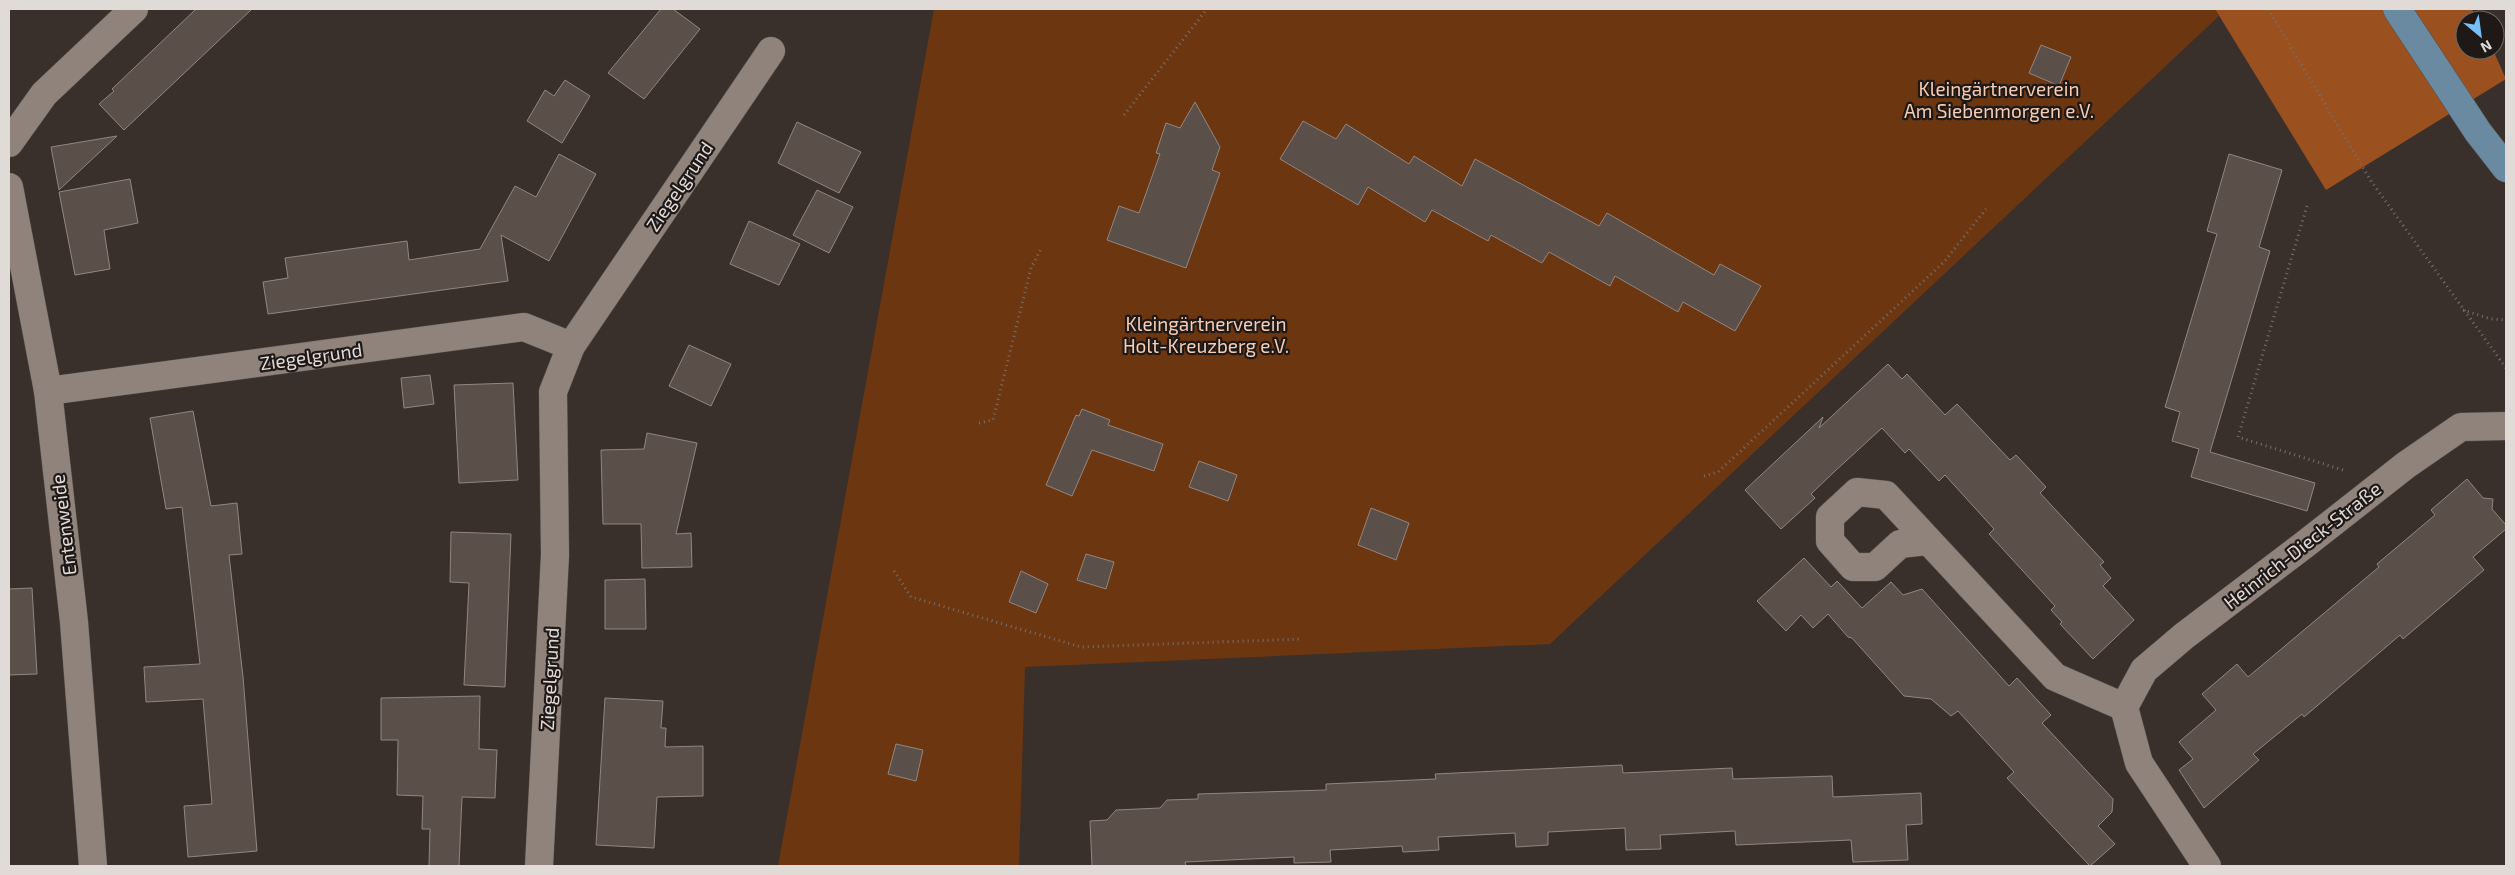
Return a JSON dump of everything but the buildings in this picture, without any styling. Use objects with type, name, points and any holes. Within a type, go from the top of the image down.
[{"type":"main road","points":[[2397,9],[2478,132],[2506,168]]},
{"type":"street","points":[[9,143],[44,94],[134,9]]},
{"type":"street","name":"Ziegelgrund","points":[[539,866],[555,555],[553,392],[570,346],[771,51]]},
{"type":"street","name":"Entenweide","points":[[9,187],[48,391],[74,622],[93,866]]},
{"type":"street","name":"Ziegelgrund","points":[[48,391],[524,327],[570,346]]},
{"type":"street","name":"Heinrich-Dieck-Straße","points":[[2124,707],[2144,670],[2184,636],[2384,482],[2461,427],[2506,426]]},
{"type":"street","points":[[1926,541],[2055,677],[2124,707],[2139,763],[2205,866]]},
{"type":"path","points":[[1124,115],[1207,9]]},
{"type":"path","points":[[2268,9],[2371,181],[2462,310],[2506,368]]},
{"type":"path","points":[[2307,206],[2238,437],[2384,482]]},
{"type":"path","points":[[1704,476],[1718,472],[1944,262],[1986,209]]},
{"type":"path","points":[[979,423],[993,420],[1031,268],[1042,247]]},
{"type":"path","points":[[2462,310],[2491,320],[2506,320]]},
{"type":"path","points":[[894,571],[911,597],[1081,647],[1301,639]]},
{"type":"green space","name":"Kleingärtnerverein Holt-Kreuzberg e.V.","points":[[934,9],[2215,9],[2219,16],[1550,644],[1025,667],[1019,866],[778,866]]},
{"type":"shaded area","points":[[2215,9],[2472,9],[2455,10],[2455,60],[2497,60],[2506,79],[2326,190]]},
{"type":"park label","name":"Kleingärtnerverein Am Siebenmorgen e.V.","points":[[1999,99]]}]
